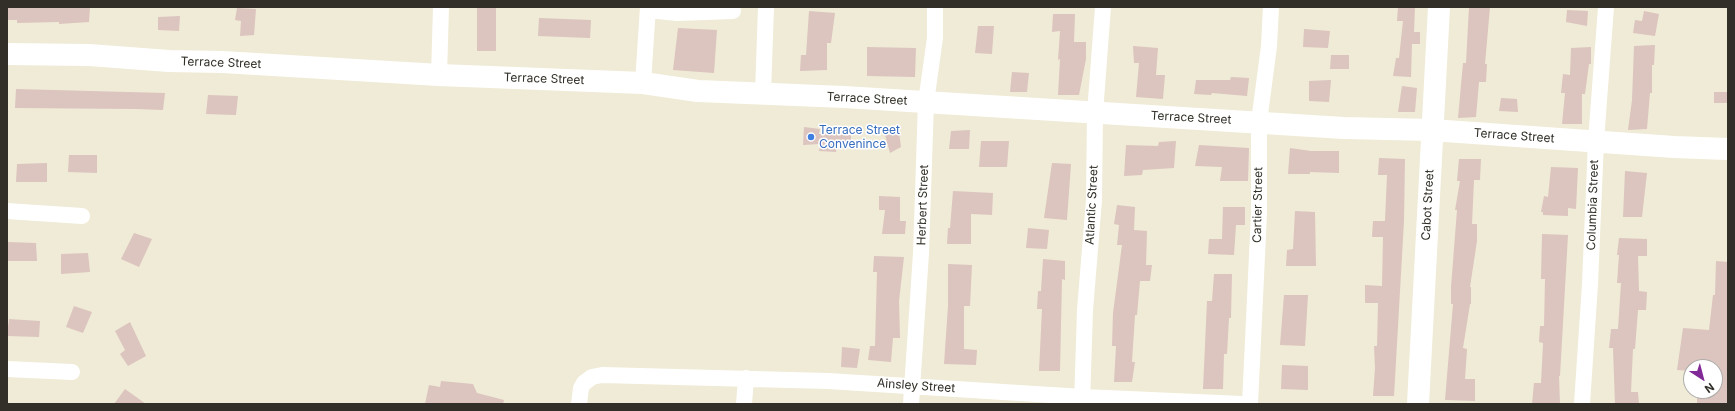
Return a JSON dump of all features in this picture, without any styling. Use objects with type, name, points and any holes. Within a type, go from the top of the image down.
[{"type":"street","points":[[439,75],[441,7]]},
{"type":"street","points":[[763,93],[766,7]]},
{"type":"street","name":"Herbert Street","points":[[911,404],[921,253],[926,102],[934,38],[935,7]]},
{"type":"street","name":"Atlantic Street","points":[[1083,401],[1085,310],[1094,200],[1096,112],[1103,7]]},
{"type":"street","name":"Cartier Street","points":[[1250,404],[1259,213],[1259,122],[1269,46],[1271,7]]},
{"type":"street","name":"Cabot Street","points":[[1418,404],[1431,130],[1439,7]]},
{"type":"street","name":"Columbia Street","points":[[1582,404],[1590,284],[1596,141],[1606,7]]},
{"type":"street","points":[[643,84],[648,9],[677,13],[733,11]]},
{"type":"street","name":"Terrace Street","points":[[7,54],[89,55],[170,62],[223,62],[439,75],[643,84],[698,90],[926,102],[1344,128],[1431,130],[1512,137],[1728,149]]},
{"type":"street","points":[[7,211],[82,216]]},
{"type":"street","points":[[7,369],[72,372]]},
{"type":"street","name":"Ainsley Street","points":[[579,404],[581,388],[584,383],[590,379],[602,375],[746,378],[912,385],[1083,401],[1242,404]]},
{"type":"street","points":[[744,404],[746,378]]},
{"type":"building","points":[[7,7],[90,7],[89,22],[59,24],[59,22],[17,23],[17,20],[7,20]]},
{"type":"building","points":[[477,7],[496,7],[496,51],[477,51]]},
{"type":"building","points":[[1398,7],[1415,7],[1414,32],[1420,32],[1420,44],[1412,44],[1411,77],[1393,76],[1396,58],[1399,58],[1403,21],[1397,21]]},
{"type":"building","points":[[1469,7],[1490,7],[1485,64],[1487,64],[1486,82],[1479,82],[1476,117],[1458,118],[1463,63],[1466,63]]},
{"type":"building","points":[[237,8],[256,9],[254,35],[240,36],[241,21],[235,20]]},
{"type":"building","points":[[1567,10],[1588,11],[1587,26],[1566,22]]},
{"type":"building","points":[[809,11],[835,13],[831,43],[827,43],[827,70],[800,71],[801,55],[806,55]]},
{"type":"building","points":[[1644,11],[1659,14],[1655,36],[1633,33],[1635,20],[1642,21]]},
{"type":"building","points":[[1053,14],[1075,14],[1074,42],[1086,42],[1086,59],[1079,95],[1058,95],[1060,31],[1052,32]]},
{"type":"building","points":[[180,16],[179,31],[158,30],[158,17]]},
{"type":"building","points":[[539,18],[591,20],[590,38],[538,36]]},
{"type":"building","points":[[978,26],[994,26],[992,54],[975,53]]},
{"type":"building","points":[[678,28],[717,30],[714,73],[673,70]]},
{"type":"building","points":[[1304,29],[1330,31],[1328,48],[1303,47]]},
{"type":"building","points":[[1655,45],[1654,65],[1652,65],[1652,93],[1650,93],[1647,129],[1628,130],[1632,100],[1634,46]]},
{"type":"building","points":[[1133,46],[1158,48],[1156,75],[1165,75],[1163,99],[1136,97],[1139,63],[1134,63]]},
{"type":"building","points":[[867,47],[916,48],[915,77],[867,76]]},
{"type":"building","points":[[1591,47],[1591,64],[1589,64],[1585,94],[1582,94],[1582,124],[1562,124],[1565,93],[1561,93],[1563,74],[1570,75],[1571,48]]},
{"type":"building","points":[[1331,55],[1349,55],[1349,69],[1330,69]]},
{"type":"building","points":[[1012,72],[1029,73],[1027,92],[1010,92]]},
{"type":"building","points":[[1231,77],[1249,78],[1247,96],[1212,93],[1211,95],[1194,94],[1196,80],[1230,80]]},
{"type":"building","points":[[1331,80],[1329,102],[1309,101],[1309,81]]},
{"type":"building","points":[[1402,86],[1417,88],[1415,112],[1398,112]]},
{"type":"building","points":[[16,89],[165,93],[163,110],[15,108]]},
{"type":"building","points":[[1714,92],[1728,92],[1728,103],[1714,103]]},
{"type":"building","points":[[208,95],[238,96],[236,115],[206,114]]},
{"type":"building","points":[[1501,98],[1517,99],[1518,112],[1499,111]]},
{"type":"building","points":[[804,127],[820,129],[819,134],[851,135],[851,144],[837,144],[836,152],[819,151],[820,144],[803,145]]},
{"type":"building","points":[[970,130],[969,149],[949,149],[951,131]]},
{"type":"building","points":[[899,132],[901,147],[890,153],[885,135]]},
{"type":"building","points":[[981,141],[1009,141],[1007,167],[979,167]]},
{"type":"building","points":[[1176,141],[1174,168],[1143,170],[1142,175],[1124,176],[1126,145],[1158,146],[1159,142]]},
{"type":"building","points":[[1199,145],[1249,148],[1248,181],[1220,181],[1222,167],[1195,166]]},
{"type":"building","points":[[1290,148],[1311,151],[1339,151],[1339,173],[1310,172],[1310,174],[1288,174]]},
{"type":"building","points":[[69,155],[97,155],[97,173],[68,172]]},
{"type":"building","points":[[1379,158],[1405,159],[1404,221],[1394,396],[1373,396],[1375,368],[1374,346],[1377,346],[1378,303],[1365,303],[1365,285],[1382,286],[1383,237],[1372,237],[1373,221],[1385,221],[1387,175],[1378,175]]},
{"type":"building","points":[[1459,159],[1481,159],[1480,180],[1474,180],[1472,224],[1477,224],[1477,241],[1470,287],[1471,304],[1463,348],[1467,349],[1465,379],[1475,379],[1475,401],[1445,400],[1453,304],[1451,304],[1451,287],[1457,210],[1455,210],[1460,181],[1457,181]]},
{"type":"building","points":[[47,163],[47,182],[16,182],[17,164]]},
{"type":"building","points":[[1052,163],[1071,164],[1067,220],[1044,218]]},
{"type":"building","points":[[1551,167],[1578,168],[1576,209],[1568,208],[1568,216],[1543,215],[1543,212],[1541,212],[1544,196],[1548,197]]},
{"type":"building","points":[[1625,171],[1647,173],[1642,217],[1623,217]]},
{"type":"building","points":[[953,191],[993,193],[992,215],[971,214],[971,244],[947,244]]},
{"type":"building","points":[[879,196],[900,197],[900,221],[906,221],[905,234],[882,234],[885,210],[879,210]]},
{"type":"building","points":[[1117,205],[1135,207],[1134,230],[1147,231],[1146,265],[1152,265],[1150,281],[1140,281],[1137,315],[1135,315],[1132,362],[1135,362],[1132,382],[1114,382],[1116,346],[1112,346],[1113,313],[1122,245],[1117,245],[1119,225],[1114,224]]},
{"type":"building","points":[[1223,207],[1245,207],[1245,225],[1236,225],[1234,255],[1208,254],[1209,239],[1222,239]]},
{"type":"building","points":[[1295,211],[1315,212],[1316,266],[1286,266],[1287,250],[1293,249]]},
{"type":"building","points":[[1028,228],[1049,230],[1047,249],[1026,248]]},
{"type":"building","points":[[134,233],[152,239],[139,267],[121,259]]},
{"type":"building","points":[[1542,234],[1568,235],[1559,376],[1560,404],[1532,404],[1534,383],[1541,383],[1543,343],[1539,342],[1540,326],[1544,326],[1545,279],[1541,279]]},
{"type":"building","points":[[1619,238],[1647,239],[1647,256],[1638,256],[1639,291],[1647,292],[1646,310],[1638,310],[1635,349],[1633,349],[1631,392],[1638,392],[1639,404],[1615,404],[1613,348],[1609,348],[1611,329],[1618,329],[1621,283],[1617,283],[1619,255],[1617,255]]},
{"type":"building","points":[[7,242],[36,243],[37,261],[7,261]]},
{"type":"building","points":[[88,253],[90,272],[61,274],[61,254]]},
{"type":"building","points":[[874,256],[904,257],[899,301],[900,338],[893,338],[891,362],[868,360],[870,346],[875,346],[877,272],[873,272]]},
{"type":"building","points":[[1043,259],[1065,261],[1065,280],[1062,279],[1060,371],[1039,371],[1042,309],[1037,309],[1038,291],[1041,291]]},
{"type":"building","points":[[1716,261],[1728,262],[1728,404],[1697,404],[1697,399],[1723,399],[1723,359],[1683,359],[1683,370],[1677,370],[1683,328],[1709,330],[1713,295],[1715,295]]},
{"type":"building","points":[[948,264],[972,265],[970,306],[964,306],[964,349],[977,350],[976,365],[944,364],[948,306]]},
{"type":"building","points":[[1214,274],[1232,274],[1231,318],[1229,318],[1227,354],[1224,354],[1223,389],[1203,389],[1207,301],[1212,301]]},
{"type":"building","points":[[1284,295],[1308,295],[1305,346],[1280,345]]},
{"type":"building","points":[[74,306],[92,312],[83,333],[66,327]]},
{"type":"building","points":[[9,319],[40,321],[39,337],[7,336]]},
{"type":"building","points":[[130,322],[146,356],[128,366],[120,354],[125,350],[115,331]]},
{"type":"building","points":[[842,347],[860,349],[857,368],[841,367]]},
{"type":"building","points":[[1282,365],[1308,366],[1308,390],[1281,389]]},
{"type":"building","points":[[441,381],[473,384],[477,393],[504,400],[503,404],[425,404],[429,385],[440,387]]},
{"type":"building","points":[[125,389],[146,404],[114,404]]},
{"type":"place","name":"Terrace Street Convenince","points":[[811,137]]}]
